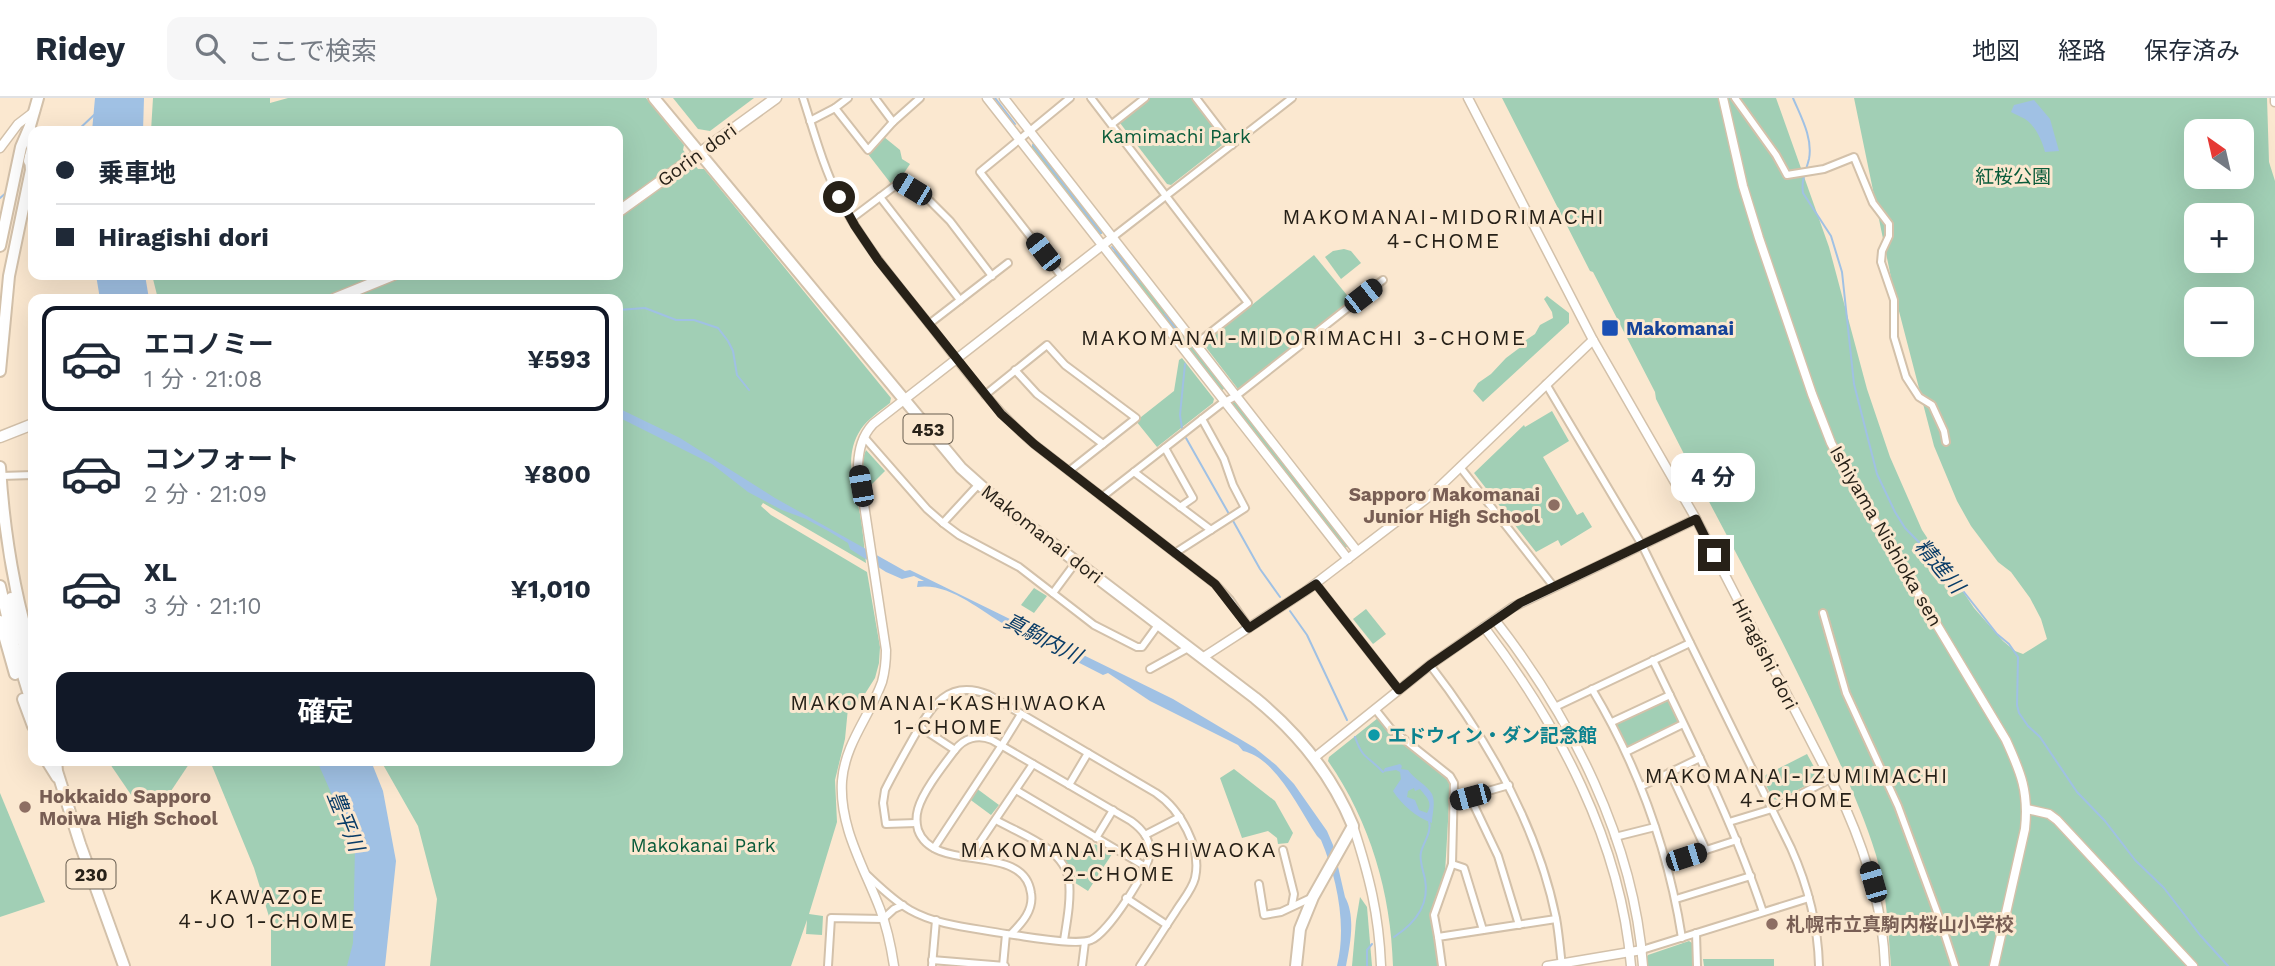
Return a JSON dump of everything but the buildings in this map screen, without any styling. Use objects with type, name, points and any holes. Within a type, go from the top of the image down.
[{"type":"highway","points":[[30,126],[38,98]]},
{"type":"highway","name":"Makomanai dori","points":[[654,98],[948,453],[978,485],[1271,711],[1314,758],[1333,786],[1353,826]]},
{"type":"highway","points":[[0,370],[9,276],[19,229],[28,148]]},
{"type":"highway","points":[[0,212],[13,177],[27,159]]},
{"type":"highway","points":[[0,293],[27,159]]},
{"type":"highway","points":[[0,246],[13,177]]},
{"type":"highway","points":[[0,467],[7,542],[28,635]]},
{"type":"highway","points":[[0,537],[15,617],[28,662]]},
{"type":"highway","points":[[0,586],[28,692]]},
{"type":"highway","points":[[0,621],[5,657],[28,714]]},
{"type":"highway","name":"230","points":[[55,766],[124,966]]},
{"type":"highway","points":[[1296,966],[1300,929],[1316,892],[1353,826]]},
{"type":"main road","name":"Gorin dori","points":[[623,208],[776,98]]},
{"type":"main road","points":[[346,294],[381,280]]},
{"type":"main road","points":[[0,437],[28,426]]},
{"type":"street","points":[[803,98],[829,175],[851,219],[878,260],[985,395],[1022,434],[1222,590],[1249,628]]},
{"type":"street","points":[[810,121],[848,98]]},
{"type":"street","points":[[876,98],[893,122]]},
{"type":"street","points":[[835,108],[868,150],[893,122],[920,98]]},
{"type":"street","points":[[987,98],[1348,559]]},
{"type":"street","points":[[1004,98],[1357,551]]},
{"type":"street","points":[[1062,277],[980,172],[1070,98]]},
{"type":"street","points":[[1091,98],[1248,303],[1196,344]]},
{"type":"street","points":[[1112,124],[1145,98]]},
{"type":"street","points":[[1196,98],[1232,145]]},
{"type":"street","points":[[894,966],[883,919],[846,823],[842,798],[842,780],[847,756],[883,680],[886,650],[858,465],[864,437],[873,424],[1292,98]]},
{"type":"street","name":"Hiragishi dori","points":[[1468,98],[1593,340],[1696,519],[1854,828],[1867,862],[1881,926],[1885,966]]},
{"type":"street","name":"Ishiyama Nishioka sen","points":[[1723,98],[1743,186],[1759,238],[1831,443],[1853,485],[2006,740],[2021,771],[2027,809],[2021,850],[1994,966]]},
{"type":"street","points":[[1735,98],[1787,175],[1824,170],[1854,157],[1865,186],[1889,224],[1889,236],[1882,251],[1881,262],[1894,300],[1894,337],[1906,377],[1919,397],[1932,405],[1946,442]]},
{"type":"street","points":[[0,148],[18,124],[34,111]]},
{"type":"street","points":[[851,219],[900,182],[930,201],[950,221],[992,275]]},
{"type":"street","points":[[880,197],[960,300]]},
{"type":"street","points":[[929,324],[1008,263]]},
{"type":"street","points":[[1102,497],[1383,280]]},
{"type":"street","points":[[1202,658],[1316,584],[1430,496],[1593,340]]},
{"type":"street","points":[[985,395],[1047,345],[1065,365],[1136,418],[1069,471]]},
{"type":"street","points":[[1015,370],[1037,394],[1103,444]]},
{"type":"street","points":[[1546,384],[1642,545],[1772,808],[1797,862],[1809,898],[1816,928],[1819,966]]},
{"type":"street","points":[[1175,553],[1245,508],[1224,459],[1202,419]]},
{"type":"street","points":[[864,437],[927,509],[943,523],[959,535],[1019,567],[1094,625],[1137,647],[1142,647],[1158,625]]},
{"type":"street","points":[[1165,447],[1192,498],[1180,507]]},
{"type":"street","points":[[1460,467],[1554,587]]},
{"type":"street","points":[[1134,472],[1211,530]]},
{"type":"street","points":[[1,476],[28,475]]},
{"type":"street","points":[[943,523],[978,485]]},
{"type":"street","points":[[1314,758],[1430,665],[1520,603],[1696,519]]},
{"type":"street","points":[[1053,593],[1076,562]]},
{"type":"street","points":[[1316,584],[1399,690]]},
{"type":"street","points":[[1823,612],[1846,693],[1891,789],[1955,966]]},
{"type":"street","points":[[1494,620],[1531,669],[1555,707],[1603,804],[1628,883],[1643,966]]},
{"type":"street","points":[[1484,627],[1544,713],[1583,791],[1614,878],[1631,966]]},
{"type":"street","points":[[1555,707],[1690,643]]},
{"type":"street","points":[[1150,669],[1188,648]]},
{"type":"street","points":[[1653,660],[1730,822],[1763,912]]},
{"type":"street","points":[[1430,665],[1480,735],[1509,786],[1537,852],[1556,919],[1562,965]]},
{"type":"street","points":[[1592,689],[1612,722],[1642,786],[1667,863],[1682,938]]},
{"type":"street","points":[[916,823],[886,824],[883,803],[887,785],[932,707],[949,694],[963,690],[985,693],[1160,796],[1180,817],[1191,840],[1196,874],[1193,884],[1140,966]]},
{"type":"street","points":[[1612,722],[1670,695]]},
{"type":"street","points":[[1375,709],[1391,729],[1450,776],[1454,783],[1452,864],[1434,915],[1442,966]]},
{"type":"street","points":[[934,848],[1021,714]]},
{"type":"street","points":[[1626,752],[1683,724]]},
{"type":"street","points":[[920,727],[955,750]]},
{"type":"street","points":[[865,874],[903,905],[936,920],[1009,934],[1085,942],[1105,930],[1146,867],[1150,849],[1145,835],[1135,824],[1113,810],[1002,745],[988,738],[977,737],[963,742],[921,801],[916,823],[922,838],[934,848],[1013,867],[1023,874],[1032,895],[1029,911],[1009,934],[1004,966],[932,963],[936,920]]},
{"type":"street","points":[[1069,785],[1088,753]]},
{"type":"street","points":[[1642,786],[1700,758]]},
{"type":"street","points":[[970,858],[1033,764]]},
{"type":"street","points":[[1670,772],[1706,850]]},
{"type":"street","points":[[1730,822],[1772,808],[1830,779]]},
{"type":"street","points":[[1453,801],[1509,786]]},
{"type":"street","points":[[1016,790],[1146,867]]},
{"type":"street","points":[[1470,797],[1498,856],[1519,925]]},
{"type":"street","points":[[2027,809],[2049,814],[2057,820],[2193,966]]},
{"type":"street","points":[[1097,838],[1113,810]]},
{"type":"street","points":[[1145,835],[1180,817]]},
{"type":"street","points":[[996,820],[1051,851],[1065,867],[1069,890],[1064,940]]},
{"type":"street","points":[[1353,826],[1371,884],[1378,921],[1381,966]]},
{"type":"street","points":[[1615,837],[1656,827]]},
{"type":"street","points":[[1667,863],[1737,840]]},
{"type":"street","points":[[1283,850],[1294,894],[1292,905]]},
{"type":"street","points":[[1452,864],[1464,868],[1483,930]]},
{"type":"street","points":[[1676,899],[1751,876]]},
{"type":"street","points":[[1259,884],[1264,915],[1281,912],[1316,892]]},
{"type":"street","points":[[1126,898],[1167,925]]},
{"type":"street","points":[[1547,966],[1642,950],[1809,898]]},
{"type":"street","points":[[828,966],[831,918],[883,919],[903,905]]},
{"type":"street","points":[[1438,937],[1556,919]]},
{"type":"street","points":[[1696,933],[1697,966]]},
{"type":"street","points":[[1082,966],[1085,942]]},
{"type":"green space","name":"Makokanai Park","points":[[153,98],[270,98],[270,103],[288,98],[646,98],[684,145],[683,150],[698,169],[704,169],[891,398],[890,403],[861,429],[852,450],[853,481],[866,563],[763,503],[761,506],[771,515],[867,572],[880,647],[875,678],[861,700],[848,708],[845,739],[835,780],[837,822],[809,914],[823,916],[822,935],[806,934],[807,920],[791,966],[430,966],[437,899],[418,826],[384,766],[623,766],[623,294],[157,294],[153,280],[623,280],[623,126],[151,126]]},
{"type":"green space","points":[[673,98],[754,98],[710,131],[698,129]]},
{"type":"green space","name":"Kamimachi Park","points":[[1149,98],[1192,98],[1226,142],[1171,185],[1167,184],[1120,123]]},
{"type":"green space","name":"紅桜公園","points":[[1502,98],[1776,98],[1829,247],[1867,389],[1890,457],[1922,530],[1974,608],[2003,641],[2023,654],[2047,639],[2041,619],[2011,572],[1998,562],[1971,526],[1957,501],[1934,446],[1894,292],[1854,98],[2267,98],[2269,162],[2275,181],[2275,966],[1891,966],[1883,882],[1851,788],[1781,640],[1593,272],[1590,271]]},
{"type":"green space","points":[[884,137],[900,150],[902,159],[910,164],[900,179],[892,185],[868,154]]},
{"type":"green space","points":[[1033,143],[1104,232],[1100,235],[1094,230],[1031,149]]},
{"type":"green space","points":[[1118,249],[1226,387],[1220,392],[1112,253]]},
{"type":"green space","points":[[1333,251],[1351,251],[1361,263],[1341,279],[1325,257]]},
{"type":"green space","points":[[1314,255],[1351,300],[1238,389],[1205,346],[1206,342]]},
{"type":"green space","points":[[1547,296],[1569,313],[1569,323],[1483,402],[1473,391],[1478,383],[1535,334],[1540,325],[1553,318],[1544,299]]},
{"type":"green space","points":[[1182,358],[1214,399],[1213,403],[1157,447],[1136,421],[1174,391],[1179,360]]},
{"type":"green space","points":[[1236,401],[1348,546],[1344,549],[1231,405]]},
{"type":"green space","points":[[1552,411],[1569,441],[1543,457],[1577,515],[1583,512],[1592,527],[1561,546],[1558,540],[1536,552],[1474,473],[1524,425],[1525,427]]},
{"type":"green space","points":[[866,450],[885,471],[866,490],[863,465]]},
{"type":"green space","points":[[1034,588],[1047,596],[1034,613],[1021,605]]},
{"type":"green space","points":[[1366,609],[1386,634],[1373,644],[1353,619]]},
{"type":"green space","points":[[1666,699],[1679,720],[1678,723],[1626,746],[1616,725],[1618,722]]},
{"type":"green space","points":[[1378,718],[1390,732],[1448,780],[1450,787],[1445,873],[1431,915],[1438,966],[1393,966],[1388,912],[1376,859],[1356,808],[1328,761],[1329,757]]},
{"type":"green space","points":[[1807,754],[1819,776],[1817,780],[1778,800],[1773,799],[1762,777]]},
{"type":"green space","points":[[111,766],[188,766],[167,797],[138,805]]},
{"type":"green space","points":[[212,766],[340,766],[365,895],[351,966],[271,966],[271,923],[254,868]]},
{"type":"green space","points":[[1234,769],[1275,801],[1293,833],[1288,843],[1278,844],[1277,838],[1268,831],[1242,838],[1220,778]]},
{"type":"green space","points":[[976,788],[999,805],[991,815],[968,798]]},
{"type":"green space","points":[[0,793],[45,902],[0,917]]},
{"type":"green space","points":[[1095,844],[1112,854],[1088,891],[1069,879],[1062,864],[1074,847],[1087,855]]},
{"type":"green space","points":[[1360,897],[1367,907],[1372,966],[1352,966]]},
{"type":"green space","points":[[1689,941],[1692,943],[1694,966],[1646,966],[1648,955]]},
{"type":"green space","points":[[1703,959],[1774,959],[1774,966],[1704,966]]},
{"type":"water","points":[[95,98],[144,98],[143,126],[92,126]]},
{"type":"water","points":[[2034,100],[2050,119],[2059,151],[2045,152],[2034,127],[2026,119],[2011,112],[2014,105]]},
{"type":"water","points":[[97,280],[146,280],[148,294],[99,294]]},
{"type":"water","name":"真駒内川","points":[[623,410],[680,438],[775,498],[905,571],[910,570],[1173,699],[1255,748],[1294,784],[1327,831],[1333,845],[1350,913],[1351,931],[1346,966],[1337,966],[1341,934],[1339,902],[1332,870],[1321,840],[1286,786],[1266,763],[1243,751],[1238,745],[1150,701],[1108,673],[1103,675],[1054,650],[1006,625],[963,598],[941,589],[917,587],[918,581],[924,581],[914,576],[902,579],[886,572],[850,549],[848,543],[830,532],[748,492],[712,464],[623,420]]},
{"type":"water","points":[[1400,764],[1401,769],[1408,770],[1430,791],[1434,801],[1432,823],[1415,814],[1401,801],[1393,791],[1401,779],[1400,772],[1383,772],[1385,768]],"holes":[[[1414,788],[1415,791],[1420,789],[1428,800],[1430,806],[1427,813],[1419,810],[1415,800],[1407,797],[1408,791]]]},
{"type":"water","name":"豊平川","points":[[319,766],[373,766],[383,791],[396,861],[385,966],[347,966],[353,943],[355,847]]},
{"type":"waterway","points":[[995,98],[1015,124]]},
{"type":"waterway","name":"精進川","points":[[1793,98],[1806,128],[1810,151],[1803,180],[1803,193],[1831,236],[1842,272],[1854,384],[1877,474],[1895,512],[1905,528],[1949,573],[2018,657],[2017,705],[2028,726],[2040,737],[2077,792],[2105,821],[2135,860],[2164,888],[2228,966]]},
{"type":"waterway","points":[[82,126],[94,115]]},
{"type":"waterway","points":[[1033,145],[1101,233]]},
{"type":"waterway","points":[[0,198],[7,192]]},
{"type":"waterway","points":[[1112,247],[1140,282]]},
{"type":"waterway","points":[[623,310],[645,308],[676,320],[694,320],[718,328],[733,351],[737,375],[749,390]]},
{"type":"waterway","points":[[1165,314],[1186,343]]},
{"type":"waterway","points":[[1182,428],[1180,415],[1185,364]]},
{"type":"waterway","points":[[1186,438],[1229,514]]},
{"type":"waterway","points":[[1232,519],[1260,569],[1280,597]]},
{"type":"waterway","points":[[1290,611],[1307,635],[1347,720]]},
{"type":"waterway","points":[[1355,737],[1363,754],[1383,772]]},
{"type":"waterway","points":[[1394,937],[1414,920],[1423,905],[1426,888],[1421,855],[1429,833],[1429,821]]},
{"type":"waterway","points":[[1367,966],[1367,950],[1372,944]]},
{"type":"place","name":"Makomanai","points":[[1610,328]]},
{"type":"place","name":"Sapporo Makomanai Junior High School","points":[[1554,505]]},
{"type":"place","name":"エドウィン・ダン記念館","points":[[1374,735]]},
{"type":"place","name":"Hokkaido Sapporo Moiwa High School","points":[[25,807]]},
{"type":"place","name":"札幌市立真駒内桜山小学校","points":[[1772,924]]},
{"type":"district","name":"MAKOMANAI-MIDORIMACHI 4-CHOME","points":[[1444,228]]},
{"type":"district","name":"MAKOMANAI-MIDORIMACHI 3-CHOME","points":[[1304,337]]},
{"type":"district","name":"MAKOMANAI-KASHIWAOKA 1-CHOME","points":[[949,714]]},
{"type":"district","name":"MAKOMANAI-IZUMIMACHI 4-CHOME","points":[[1797,787]]},
{"type":"district","name":"MAKOMANAI-KASHIWAOKA 2-CHOME","points":[[1119,861]]},
{"type":"district","name":"KAWAZOE 4-JO 1-CHOME","points":[[267,908]]},
{"type":"route","points":[[839,197],[878,260],[956,360],[1001,414],[1022,434],[1215,584],[1249,628],[1316,584],[1399,690],[1513,607],[1696,519],[1714,555]]}]
